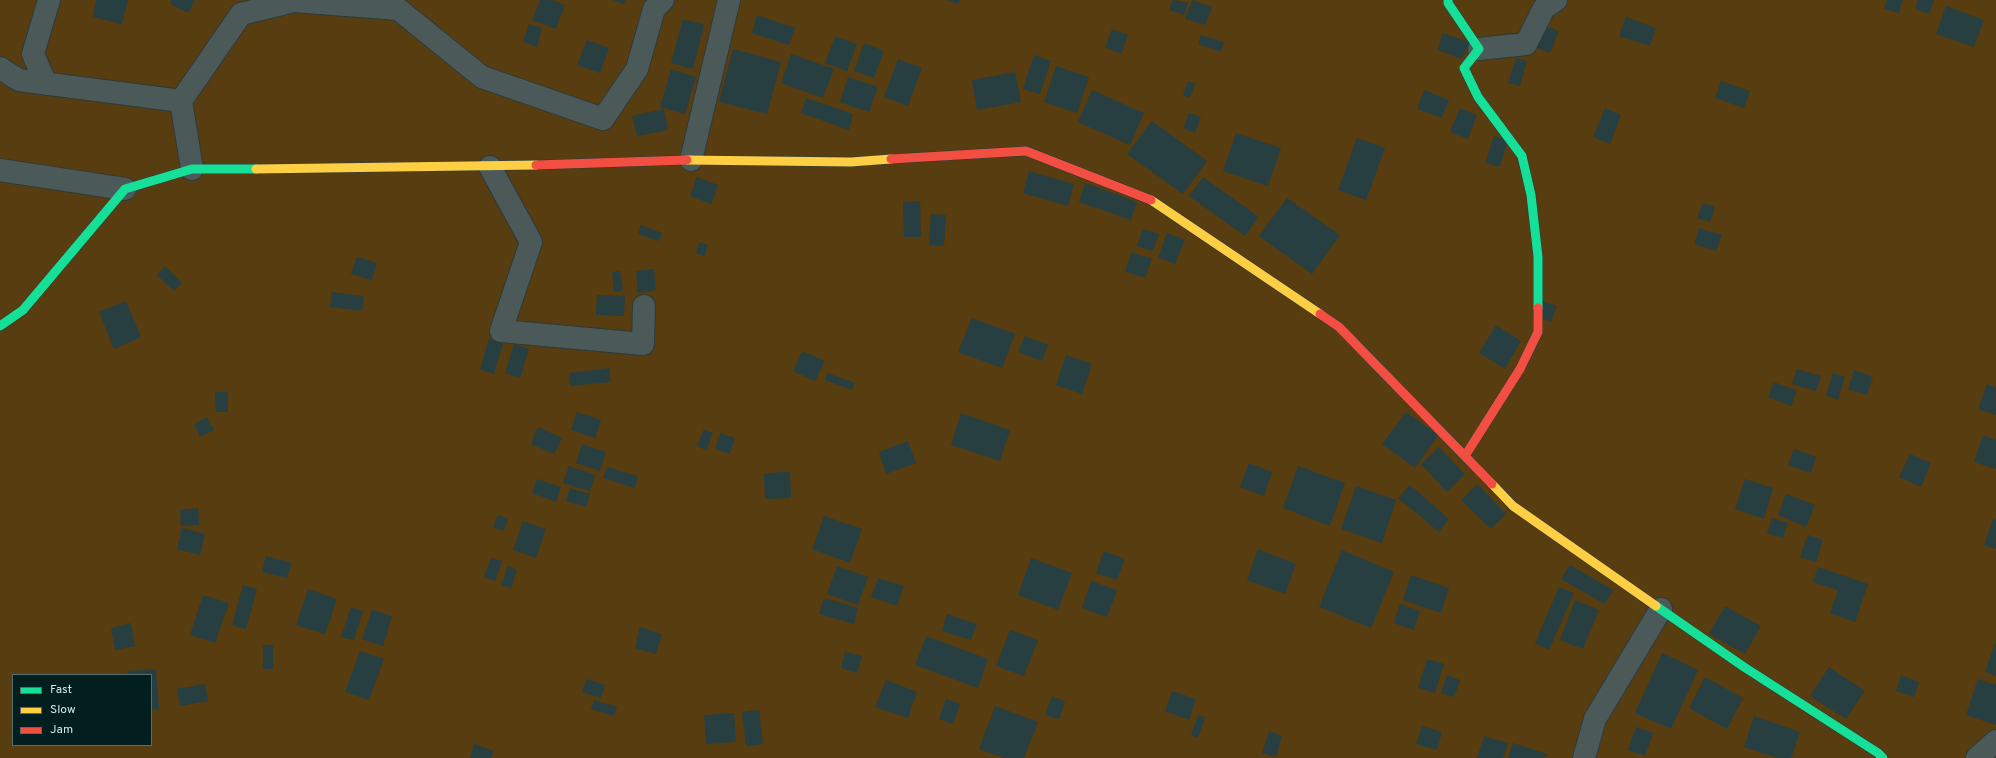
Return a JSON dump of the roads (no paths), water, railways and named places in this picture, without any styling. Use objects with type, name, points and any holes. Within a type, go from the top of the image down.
[{"type":"street","points":[[46,84],[33,54],[49,0]]},
{"type":"street","points":[[192,169],[181,101],[242,14],[294,1],[398,9],[482,77],[603,119],[637,69],[654,9],[663,0]]},
{"type":"street","points":[[691,160],[729,0]]},
{"type":"street","points":[[1448,0],[1448,4],[1479,49]]},
{"type":"street","points":[[1465,456],[1520,369],[1538,332],[1538,257],[1531,195],[1522,156],[1478,97],[1464,68],[1479,49],[1526,44],[1544,8],[1556,0]]},
{"type":"street","points":[[0,68],[19,80],[181,101]]},
{"type":"street","points":[[0,170],[125,189],[192,169],[490,167],[691,160],[851,162],[1026,151],[1152,200],[1339,327],[1514,506],[1744,667],[1878,753],[1883,758]]},
{"type":"street","points":[[490,167],[531,242],[501,331],[643,344],[644,306]]},
{"type":"street","points":[[0,326],[23,310],[125,189]]},
{"type":"street","points":[[1584,758],[1595,719],[1661,609]]},
{"type":"street","points":[[1977,758],[1996,742]]}]
